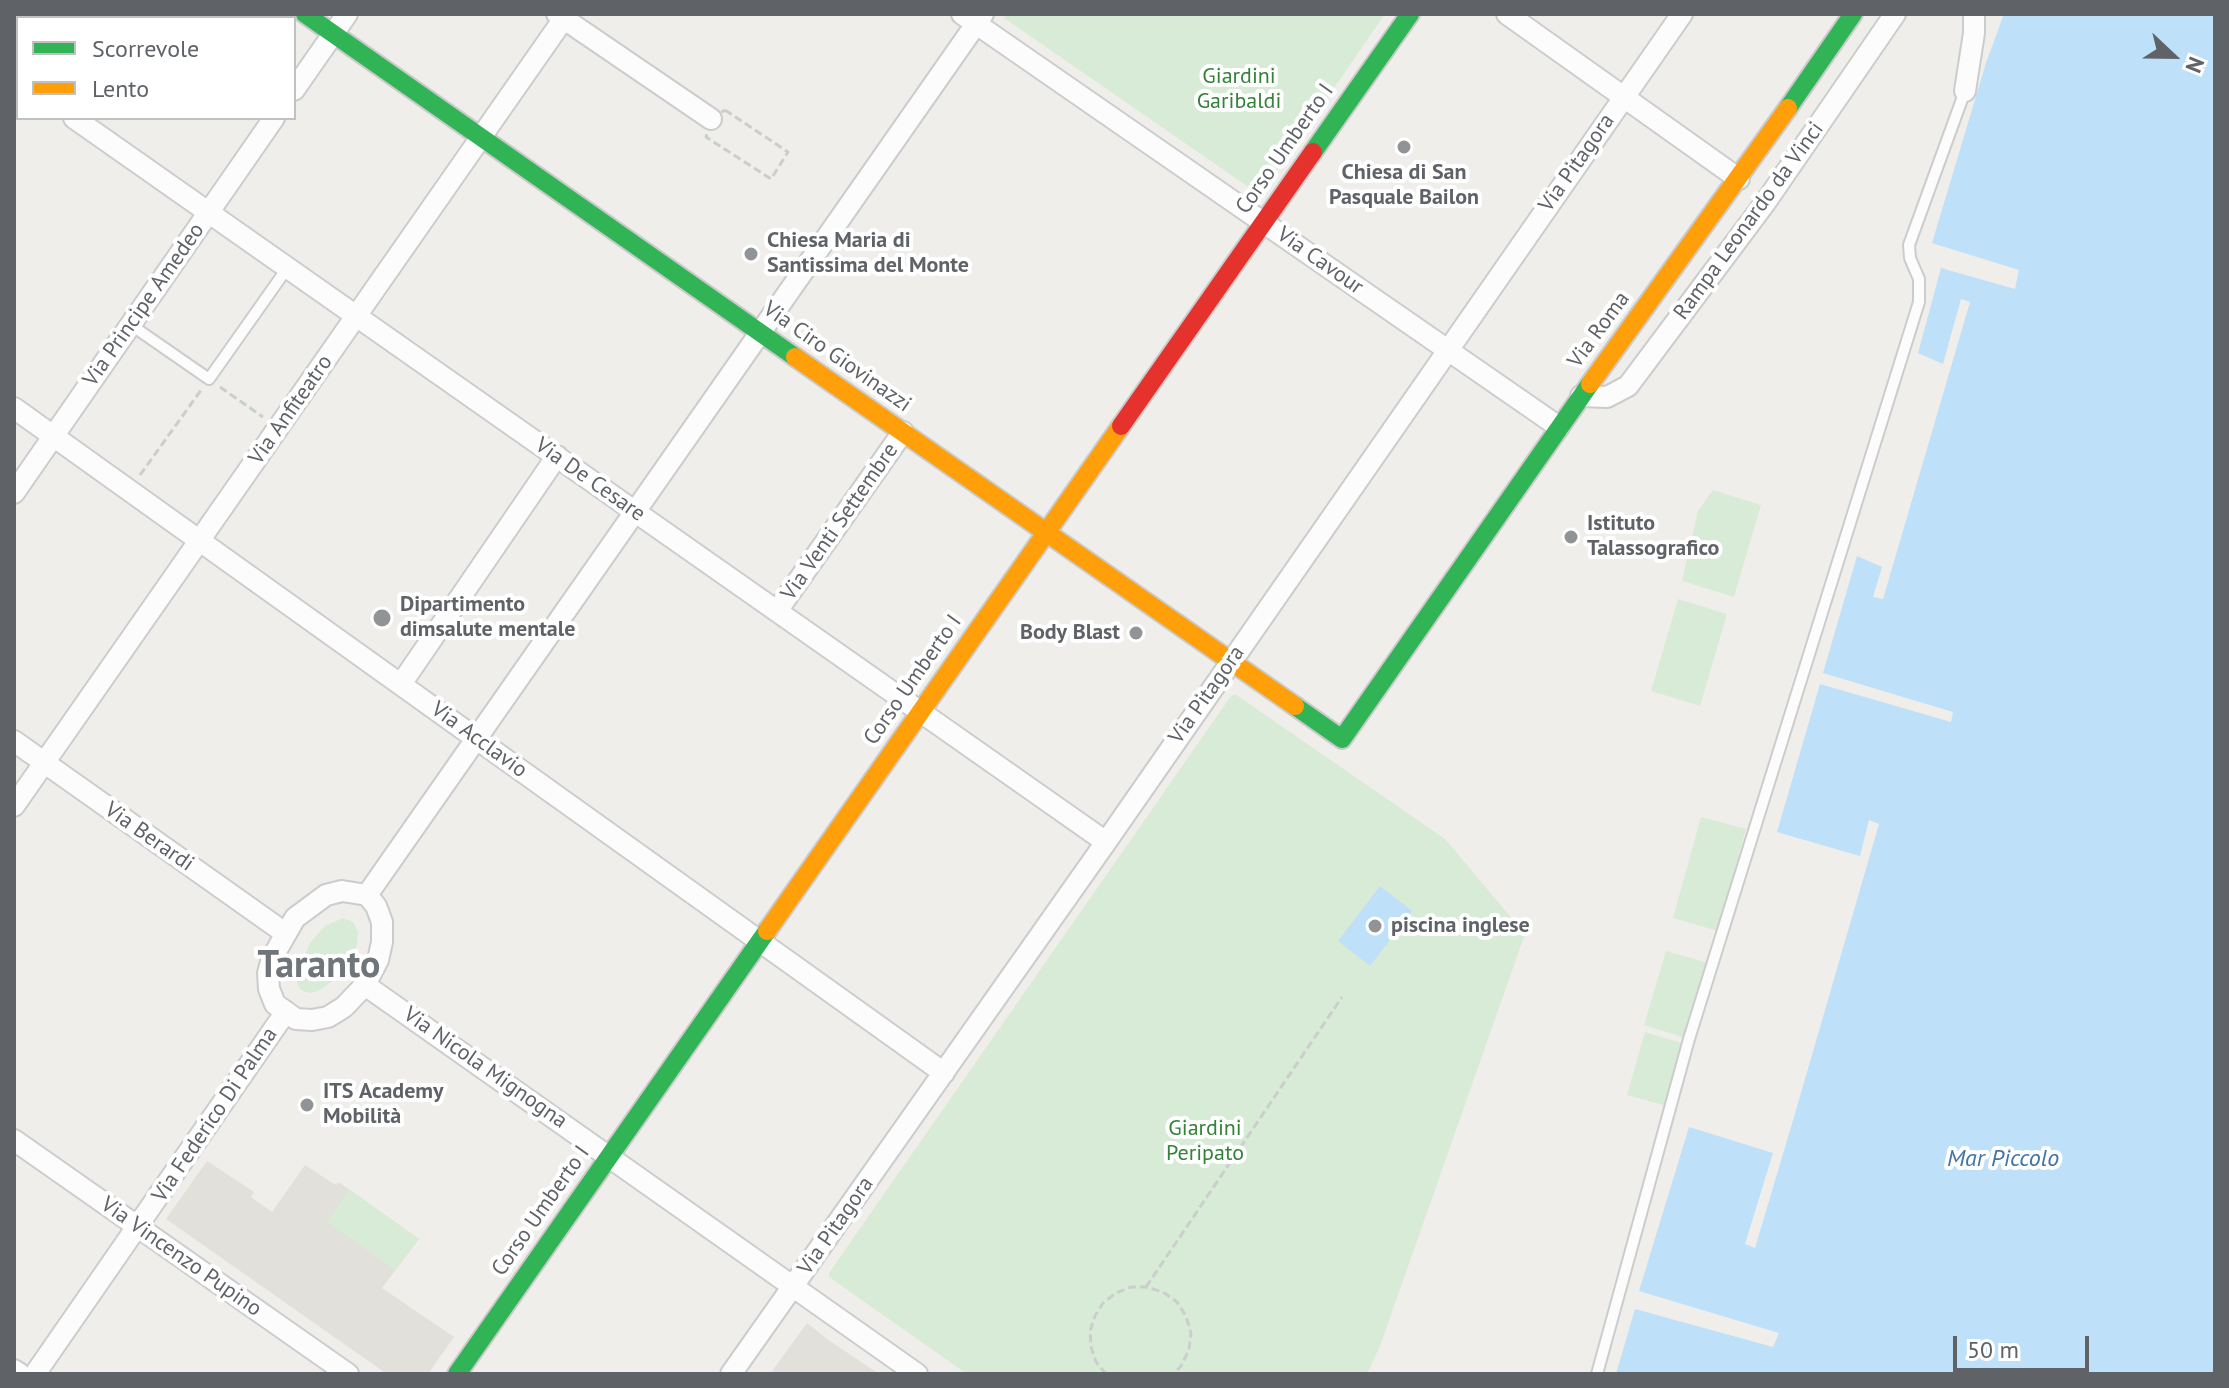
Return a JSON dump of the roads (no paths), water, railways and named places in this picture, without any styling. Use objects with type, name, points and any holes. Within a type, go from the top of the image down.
[{"type":"street","name":"Via Ciro Giovinazzi","points":[[305,14],[1342,739]]},
{"type":"street","points":[[296,87],[347,14]]},
{"type":"street","name":"Corso Umberto I","points":[[457,1374],[1410,14]]},
{"type":"street","points":[[1507,14],[1739,179]]},
{"type":"street","name":"Via Pitagora","points":[[731,1374],[1106,842],[1682,14]]},
{"type":"street","name":"Via Roma","points":[[1342,739],[1853,14]]},
{"type":"street","name":"Rampa Leonardo da Vinci","points":[[1581,396],[1607,397],[1628,386],[1765,203],[1895,14]]},
{"type":"street","points":[[1965,91],[1974,14]]},
{"type":"street","points":[[563,16],[711,119]]},
{"type":"street","name":"Via Anfiteatro","points":[[14,806],[563,16]]},
{"type":"street","points":[[367,895],[761,332],[974,17]]},
{"type":"street","name":"Via Cavour","points":[[974,17],[1559,427]]},
{"type":"street","name":"Via De Cesare","points":[[77,120],[1106,842]]},
{"type":"street","name":"Via Principe Amedeo","points":[[14,493],[273,120]]},
{"type":"street","name":"Via Acclavio","points":[[14,408],[944,1073]]},
{"type":"street","name":"Via Venti Settembre","points":[[777,611],[903,432]]},
{"type":"street","points":[[401,684],[557,456]]},
{"type":"street","name":"Via Berardi","points":[[14,741],[285,933]]},
{"type":"street","points":[[342,891],[367,895],[376,906],[382,922],[378,960],[365,985],[355,998],[328,1017],[312,1020],[296,1019],[285,1013],[275,1004],[269,989],[268,973],[272,958],[285,933],[295,918],[326,895],[342,891]]},
{"type":"street","name":"Via Nicola Mignogna","points":[[365,985],[917,1374]]},
{"type":"street","name":"Via Federico Di Palma","points":[[35,1374],[285,1013]]},
{"type":"street","name":"Via Vincenzo Pupino","points":[[14,1140],[348,1374]]},
{"type":"street","points":[[14,1370],[20,1374]]},
{"type":"lane","points":[[1597,1374],[1689,1039],[1919,302],[1919,279],[1910,258],[1909,245],[1965,91]]},
{"type":"lane","points":[[131,325],[209,379],[288,267]]},
{"type":"water","name":"Mar Piccolo","points":[[2004,14],[2215,14],[2215,1374],[1616,1374],[1635,1309],[1773,1347],[1779,1333],[1639,1291],[1689,1127],[1773,1153],[1745,1244],[1755,1248],[1879,824],[1869,820],[1860,856],[1777,832],[1820,684],[1951,722],[1953,712],[1823,673],[1857,556],[1882,567],[1873,597],[1883,599],[1970,302],[1961,299],[1943,364],[1918,353],[1941,268],[2015,289],[2019,270],[1932,243],[1986,63]]},
{"type":"water","name":"piscina inglese","points":[[1380,886],[1412,911],[1370,966],[1338,941]]},
{"type":"place","name":"Chiesa di San Pasquale Bailon","points":[[1404,147]]},
{"type":"place","name":"Chiesa Maria di Santissima del Monte","points":[[751,254]]},
{"type":"place","name":"Istituto Talassografico","points":[[1571,537]]},
{"type":"place","name":"Dipartimento dimsalute mentale","points":[[382,618]]},
{"type":"place","name":"Body Blast","points":[[1136,633]]},
{"type":"place","name":"piscina inglese","points":[[1375,926]]},
{"type":"place","name":"ITS Academy Mobilità","points":[[307,1105]]},
{"type":"district","name":"Taranto","points":[[319,966]]},
{"type":"park label","name":"Giardini Garibaldi","points":[[1239,90]]},
{"type":"park label","name":"Giardini Peripato","points":[[1205,1142]]}]
